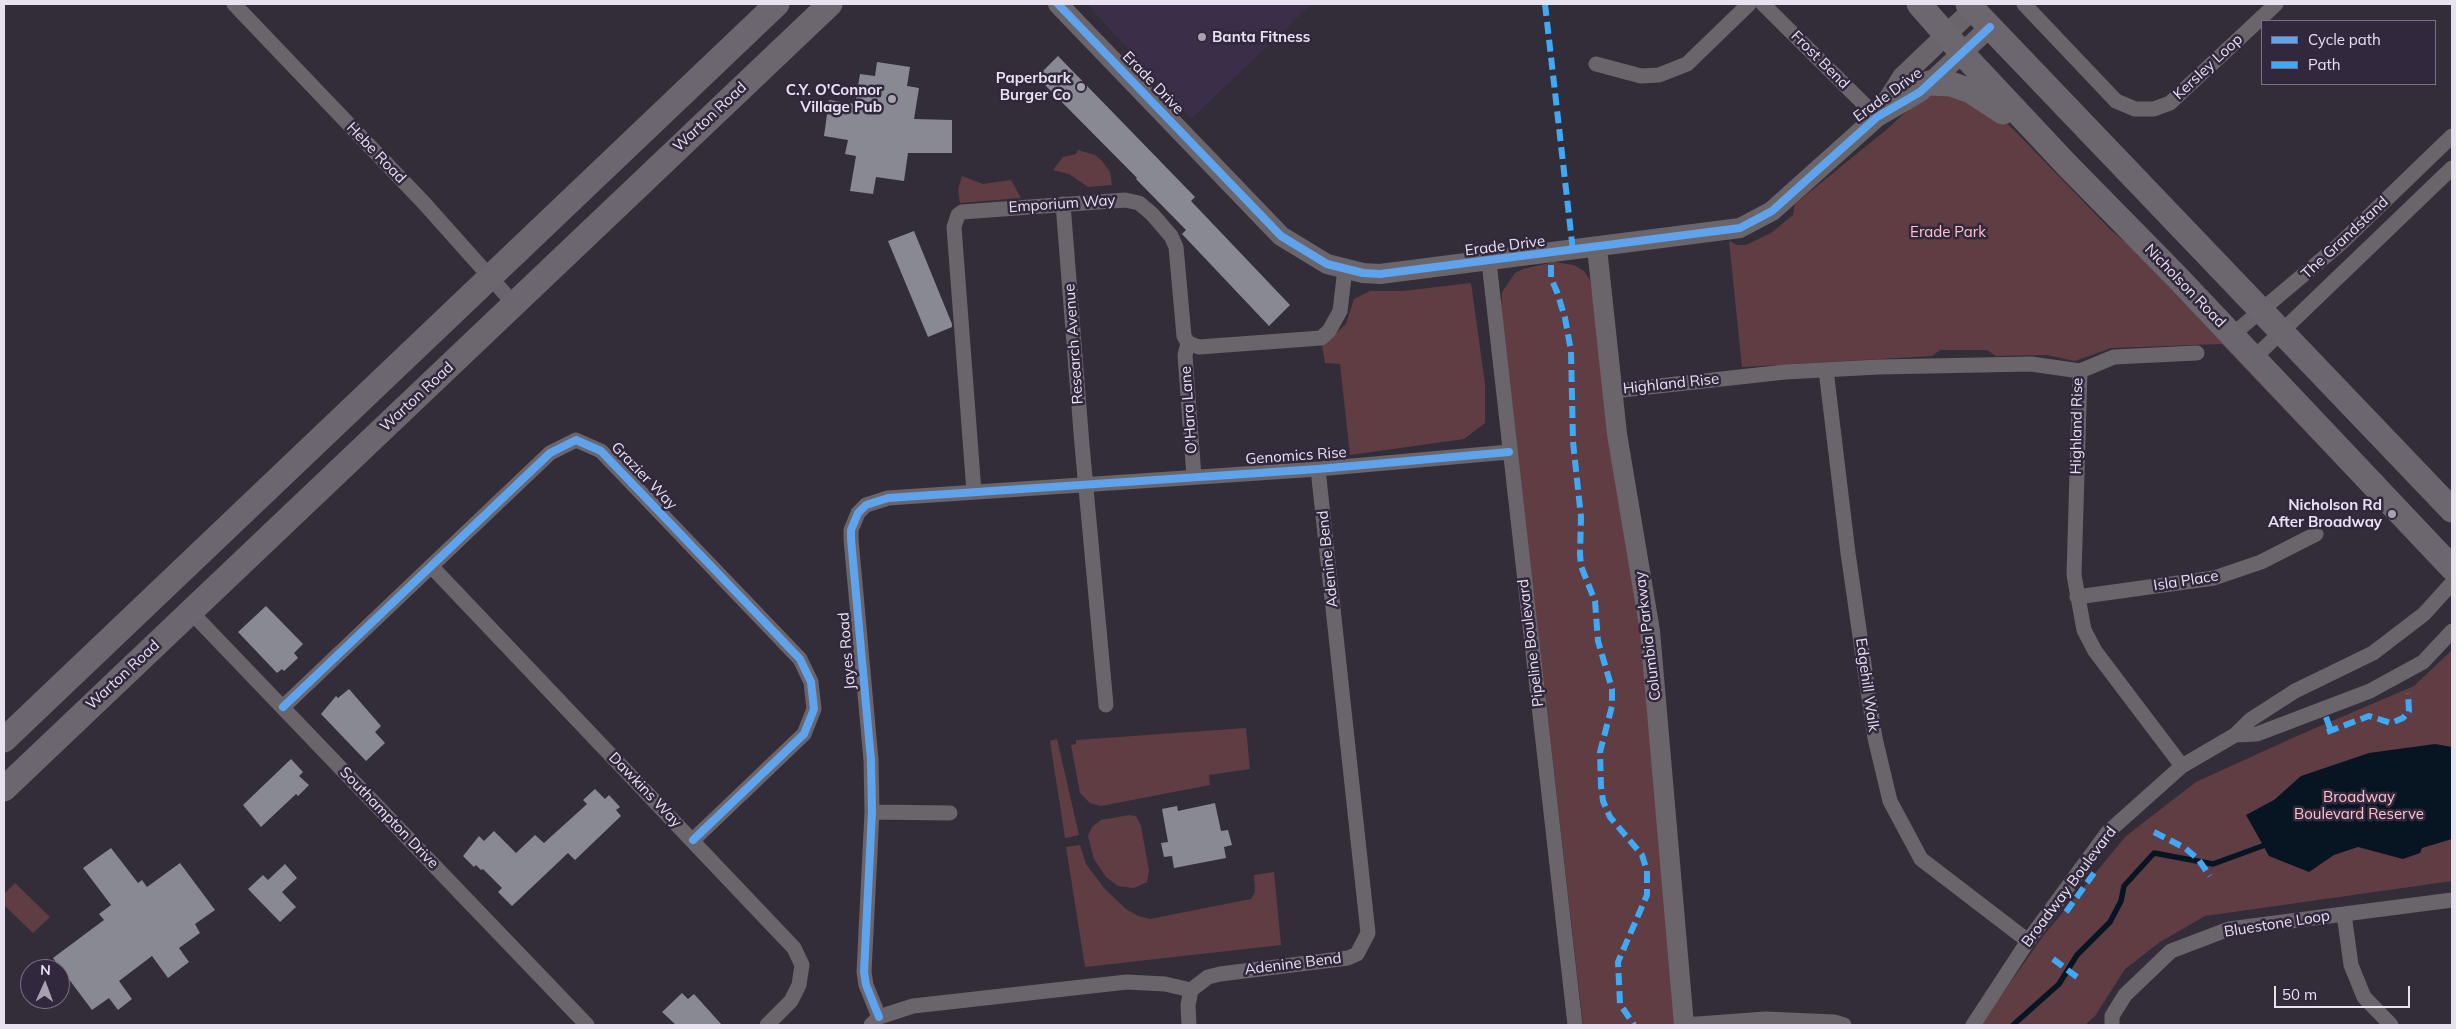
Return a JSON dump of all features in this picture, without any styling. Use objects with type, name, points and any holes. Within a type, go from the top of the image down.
[{"type":"main road","points":[[4,740],[778,4]]},
{"type":"main road","name":"Warton Road","points":[[5,785],[191,612],[830,4]]},
{"type":"main road","name":"Nicholson Road","points":[[1919,4],[1954,45],[2067,165],[2254,358],[2452,568]]},
{"type":"main road","points":[[1977,13],[2263,310],[2452,510]]},
{"type":"main road","points":[[1930,82],[1951,84],[1972,92],[1995,105],[2067,165]]},
{"type":"street","name":"Hebe Road","points":[[234,4],[424,203],[489,278],[515,304]]},
{"type":"street","name":"Erade Drive","points":[[1058,4],[1281,236],[1311,256],[1345,269],[1362,273],[1395,274],[1727,231],[1760,219],[1781,204],[1877,117],[1918,93],[1930,82],[1977,13]]},
{"type":"street","points":[[1596,64],[1641,76],[1659,76],[1687,64],[1749,4]]},
{"type":"street","name":"Frost Bend","points":[[1763,4],[1877,117]]},
{"type":"street","name":"Kersley Loop","points":[[2024,4],[2116,101],[2135,109],[2154,109],[2170,103],[2276,4]]},
{"type":"street","name":"Erade Drive","points":[[1877,117],[1902,77],[1954,45]]},
{"type":"street","name":"The Grandstand","points":[[2232,335],[2340,244],[2452,136]]},
{"type":"street","name":"The Grandstand","points":[[2254,358],[2452,168]]},
{"type":"street","name":"Emporium Way","points":[[974,492],[955,221],[958,215],[967,210],[1125,200],[1139,204],[1152,214],[1171,236],[1176,247],[1184,336],[1188,343]]},
{"type":"street","name":"Research Avenue","points":[[1063,204],[1085,484]]},
{"type":"street","name":"Columbia Parkway","points":[[1597,248],[1618,434],[1650,631],[1684,1025]]},
{"type":"street","name":"Pipeline Boulevard","points":[[1489,262],[1575,1025]]},
{"type":"street","points":[[1188,343],[1198,347],[1321,338],[1329,331],[1340,311],[1345,269]]},
{"type":"street","name":"O'Hara Lane","points":[[1188,343],[1185,356],[1194,476]]},
{"type":"street","points":[[2080,371],[2114,357],[2197,353]]},
{"type":"street","name":"Highland Rise","points":[[1613,391],[1826,370],[2031,364],[2080,371],[2074,546],[2077,597],[2084,630],[2095,652],[2182,766]]},
{"type":"street","name":"Edgehill Walk","points":[[1826,370],[1848,553],[1869,700],[1875,738],[1890,801],[1921,860],[2028,941]]},
{"type":"street","name":"Grazier Way","points":[[283,707],[550,453],[576,440],[601,451],[800,659],[811,682],[814,709],[804,734],[693,840]]},
{"type":"street","name":"Genomics Rise","points":[[1085,484],[1318,469],[1509,452]]},
{"type":"street","name":"Adenine Bend","points":[[1192,990],[1208,977],[1225,972],[1348,958],[1357,954],[1368,934],[1318,469]]},
{"type":"street","points":[[1085,484],[1106,705]]},
{"type":"street","name":"Jayes Road","points":[[875,1021],[864,972],[872,812],[871,760],[851,530],[858,512],[875,500],[1085,484]]},
{"type":"street","name":"Isla Place","points":[[2077,597],[2214,578],[2261,562],[2316,534]]},
{"type":"street","name":"Dawkins Way","points":[[432,567],[794,948],[802,965],[799,985],[792,1002],[767,1025]]},
{"type":"street","name":"Broadway Boulevard","points":[[1973,1025],[2028,941],[2108,832],[2182,766],[2234,735],[2250,720],[2295,691],[2373,653],[2424,614],[2452,584]]},
{"type":"street","name":"Southampton Drive","points":[[191,612],[587,1025]]},
{"type":"street","name":"Broadway Boulevard","points":[[2234,735],[2257,734],[2370,691],[2423,662],[2452,631]]},
{"type":"street","points":[[872,812],[950,813]]},
{"type":"street","name":"Bluestone Loop","points":[[2112,1025],[2112,1016],[2125,995],[2171,951],[2229,929],[2452,900]]},
{"type":"street","points":[[2344,914],[2351,965],[2364,997],[2391,1025]]},
{"type":"street","points":[[875,1021],[897,1010],[927,1004],[1147,981],[1192,990],[1188,1005],[1189,1025]]},
{"type":"street","points":[[1684,1025],[1766,1019],[1834,1022],[1844,1025]]},
{"type":"shaded area","points":[[1087,4],[1312,4],[1191,119]]},
{"type":"green space","name":"Erade Park","points":[[1940,89],[1997,115],[2014,130],[2111,230],[2150,263],[2390,511],[2385,515],[2222,344],[2111,348],[2075,361],[2047,355],[1996,356],[1987,350],[1940,350],[1932,356],[1742,367],[1729,241],[1737,245],[1746,245],[1771,233],[1793,215],[1795,204],[1886,130],[1922,97]]},
{"type":"green space","points":[[1078,150],[1095,155],[1102,161],[1110,172],[1112,185],[1088,187],[1069,174],[1053,170],[1063,157],[1076,154]]},
{"type":"green space","points":[[962,176],[983,184],[1011,180],[1021,198],[960,203],[958,190]]},
{"type":"green space","points":[[1554,262],[1574,265],[1584,271],[1590,280],[1643,646],[1675,1025],[1583,1025],[1501,309],[1502,292],[1515,273],[1523,269]]},
{"type":"green space","points":[[1471,283],[1485,384],[1485,423],[1464,439],[1350,455],[1340,364],[1325,363],[1322,346],[1346,324],[1354,299],[1370,291],[1403,291]]},
{"type":"green space","name":"Broadway Boulevard Reserve","points":[[2452,650],[2452,881],[2205,916],[2160,942],[2125,969],[2095,1016],[2085,1025],[1980,1025],[2044,935],[2126,836],[2196,782],[2414,686]]},
{"type":"green space","points":[[1246,728],[1250,769],[1209,775],[1210,785],[1101,806],[1090,803],[1080,793],[1071,745],[1076,744],[1076,740]]},
{"type":"green space","points":[[1057,739],[1079,835],[1065,838],[1050,741]]},
{"type":"green space","points":[[1129,815],[1136,816],[1141,826],[1149,871],[1147,882],[1134,888],[1118,886],[1106,877],[1094,859],[1088,836],[1092,827],[1101,820]]},
{"type":"green space","points":[[1080,845],[1086,864],[1104,888],[1126,909],[1138,916],[1150,919],[1251,899],[1255,892],[1254,875],[1274,872],[1281,945],[1085,967],[1066,847]]},
{"type":"green space","points":[[15,883],[50,917],[33,933],[4,905],[4,894]]},
{"type":"water","points":[[2435,744],[2452,747],[2452,839],[2422,848],[2420,853],[2403,859],[2358,847],[2334,855],[2309,872],[2269,856],[2246,815],[2274,800],[2301,776],[2369,753]]},
{"type":"building","points":[[1058,56],[1195,197],[1191,201],[1290,305],[1269,326],[1182,234],[1186,230],[1037,77]]},
{"type":"building","points":[[877,62],[910,67],[907,86],[919,88],[914,119],[952,120],[952,153],[908,153],[904,181],[876,177],[873,194],[850,191],[856,156],[845,154],[848,140],[824,136],[829,100],[855,104],[860,74],[875,76]]},
{"type":"building","points":[[914,231],[952,324],[952,327],[928,337],[888,241]]},
{"type":"building","points":[[266,606],[303,644],[294,653],[298,658],[284,671],[282,669],[277,673],[238,632]]},
{"type":"building","points":[[349,689],[381,726],[375,732],[385,743],[366,761],[321,714],[336,696],[338,698]]},
{"type":"building","points":[[291,759],[303,772],[299,776],[309,785],[298,796],[296,794],[261,827],[243,805]]},
{"type":"building","points":[[595,789],[605,799],[609,795],[620,807],[616,810],[621,816],[575,860],[568,853],[512,906],[498,892],[502,888],[483,869],[481,870],[476,865],[474,867],[463,856],[479,836],[484,841],[494,831],[516,853],[535,835],[544,843],[587,804],[583,800]]},
{"type":"building","points":[[1215,803],[1221,831],[1228,830],[1232,845],[1224,847],[1226,858],[1174,868],[1172,856],[1164,857],[1161,843],[1168,842],[1162,809],[1177,806],[1178,811]]},
{"type":"building","points":[[111,848],[138,883],[142,880],[147,887],[180,863],[215,910],[195,924],[200,933],[179,948],[189,962],[168,978],[152,956],[119,981],[132,999],[118,1010],[109,998],[92,1010],[70,981],[70,959],[53,958],[104,920],[99,914],[111,905],[83,868]]},
{"type":"building","points":[[285,864],[297,878],[282,892],[296,907],[280,922],[248,889],[263,875],[268,880]]},
{"type":"building","points":[[682,993],[688,999],[694,994],[722,1025],[676,1025],[662,1012]]},
{"type":"waterway","points":[[2013,1025],[2059,984],[2077,955],[2110,922],[2121,901],[2124,886],[2154,853],[2213,864],[2265,845]]},
{"type":"marked path","points":[[1545,4],[1573,251]]},
{"type":"marked path","points":[[1551,265],[1551,278],[1565,318],[1571,351],[1573,442],[1581,517],[1581,566],[1595,601],[1598,641],[1612,689],[1612,706],[1600,752],[1603,801],[1610,817],[1642,855],[1647,871],[1647,895],[1618,962],[1620,1004],[1634,1025]]},
{"type":"marked path","points":[[2327,732],[2369,716],[2391,723],[2403,718],[2409,711],[2408,693]]},
{"type":"marked path","points":[[2326,717],[2331,731]]},
{"type":"marked path","points":[[2154,832],[2185,848],[2198,859],[2210,876]]},
{"type":"marked path","points":[[2066,912],[2094,873]]},
{"type":"marked path","points":[[2053,959],[2081,980]]},
{"type":"cycle path","points":[[1058,4],[1281,236],[1327,264],[1363,273],[1380,274],[1740,228],[1772,211],[1877,117],[1920,92],[1990,27]]},
{"type":"cycle path","points":[[283,707],[550,453],[576,440],[601,451],[800,659],[811,682],[814,709],[804,734],[693,840]]},
{"type":"cycle path","points":[[879,1017],[866,985],[864,972],[872,812],[871,760],[851,539],[851,530],[858,513],[866,505],[888,498],[1318,469],[1509,452]]},
{"type":"place","name":"Banta Fitness","points":[[1202,37]]},
{"type":"place","name":"Paperbark Burger Co","points":[[1081,87]]},
{"type":"place","name":"C.Y. O'Connor Village Pub","points":[[892,99]]},
{"type":"place","name":"Nicholson Rd After Broadway","points":[[2392,514]]}]
